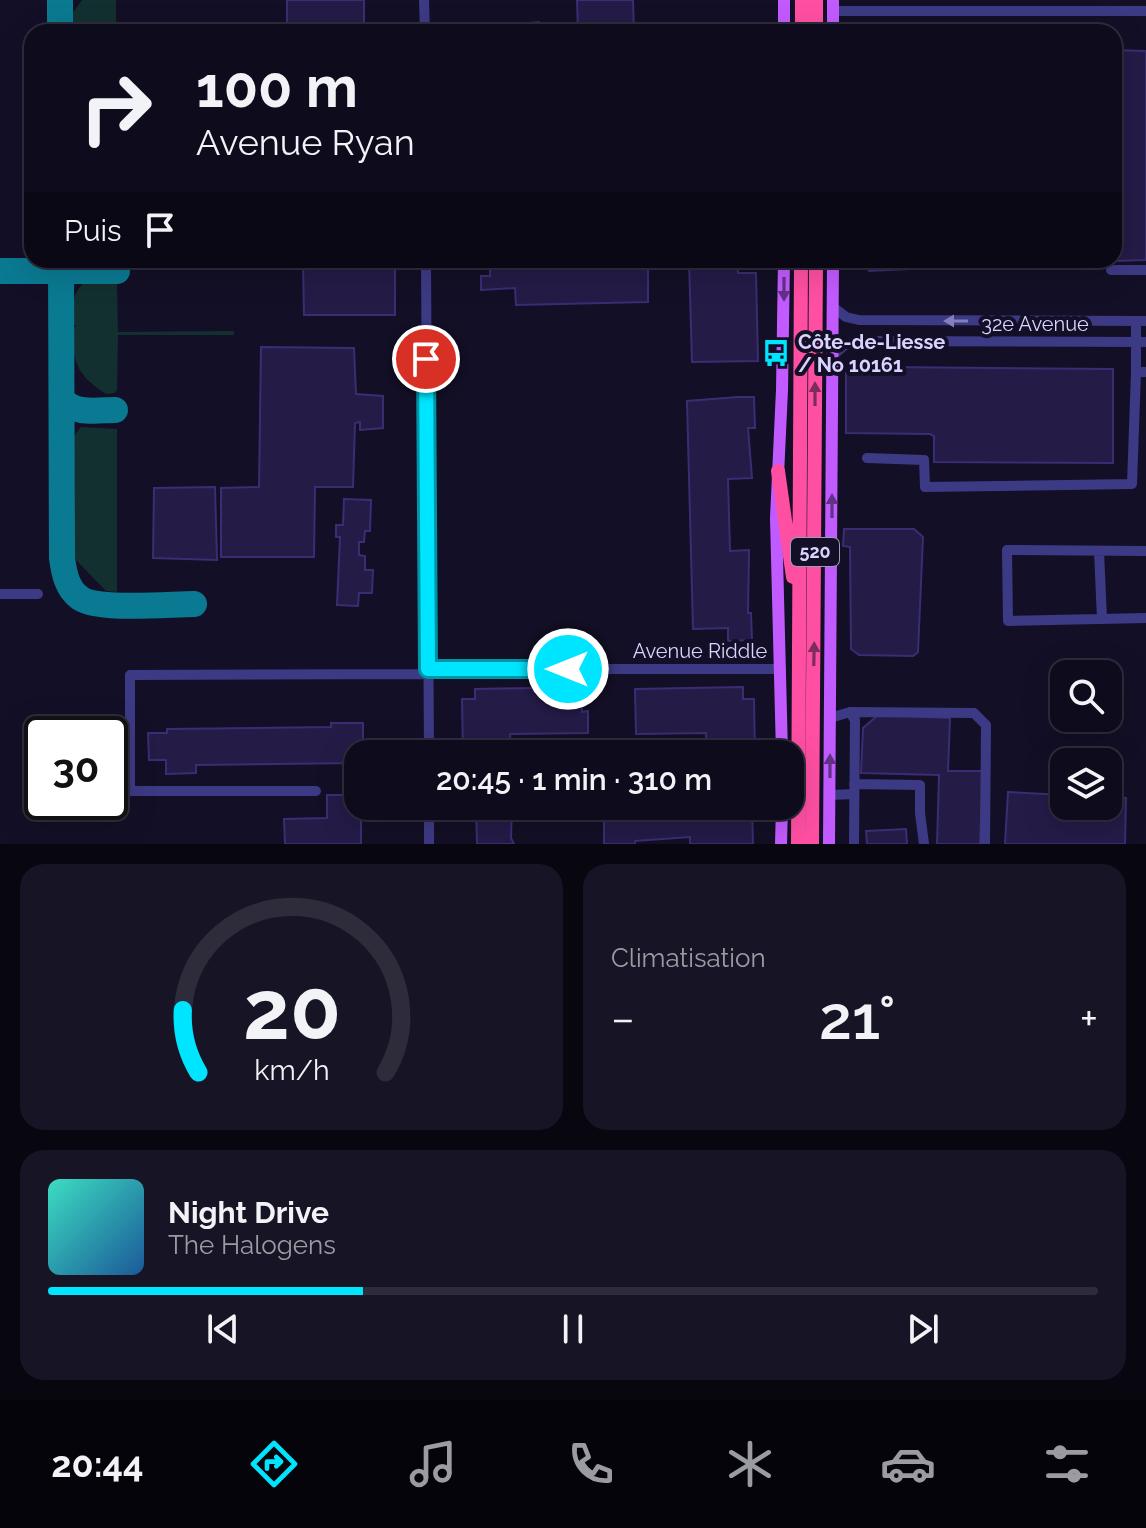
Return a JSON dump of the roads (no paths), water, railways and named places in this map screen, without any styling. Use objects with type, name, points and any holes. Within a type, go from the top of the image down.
[{"type":"highway","points":[[802,0],[802,24]]},
{"type":"highway","points":[[816,0],[816,24]]},
{"type":"highway","name":"520","points":[[798,844],[801,268]]},
{"type":"highway","name":"520","points":[[812,844],[816,268]]},
{"type":"highway","points":[[778,471],[800,623]]},
{"type":"main road","points":[[784,0],[784,24]]},
{"type":"main road","points":[[782,740],[776,546],[784,268]]},
{"type":"main road","points":[[829,844],[833,268]]},
{"type":"main road","points":[[781,844],[782,820]]},
{"type":"street","points":[[424,0],[425,24]]},
{"type":"street","points":[[833,5],[1091,6],[1146,11]]},
{"type":"street","points":[[426,268],[429,740]]},
{"type":"street","points":[[1111,270],[1146,270]]},
{"type":"street","name":"32e Avenue","points":[[833,307],[849,319],[859,320],[1141,321]]},
{"type":"street","points":[[1116,321],[1116,342]]},
{"type":"street","points":[[867,458],[924,460],[925,487],[1132,484],[1141,372],[1141,321]]},
{"type":"street","name":"32e Avenue","points":[[832,356],[847,343],[861,341],[1141,342]]},
{"type":"street","points":[[1146,551],[1007,550],[1008,621],[1146,618]]},
{"type":"street","points":[[1099,551],[1102,619]]},
{"type":"street","points":[[0,594],[38,594]]},
{"type":"street","name":"Avenue Riddle","points":[[316,791],[130,791],[130,675],[781,669]]},
{"type":"street","points":[[830,718],[850,712],[974,713],[986,725],[985,844]]},
{"type":"street","points":[[850,712],[855,720],[854,844]]},
{"type":"street","points":[[830,795],[854,789],[920,785],[924,844]]},
{"type":"street","points":[[429,820],[429,844]]},
{"type":"place","name":"Côte-de-Liesse / No 10161","points":[[776,353]]}]
